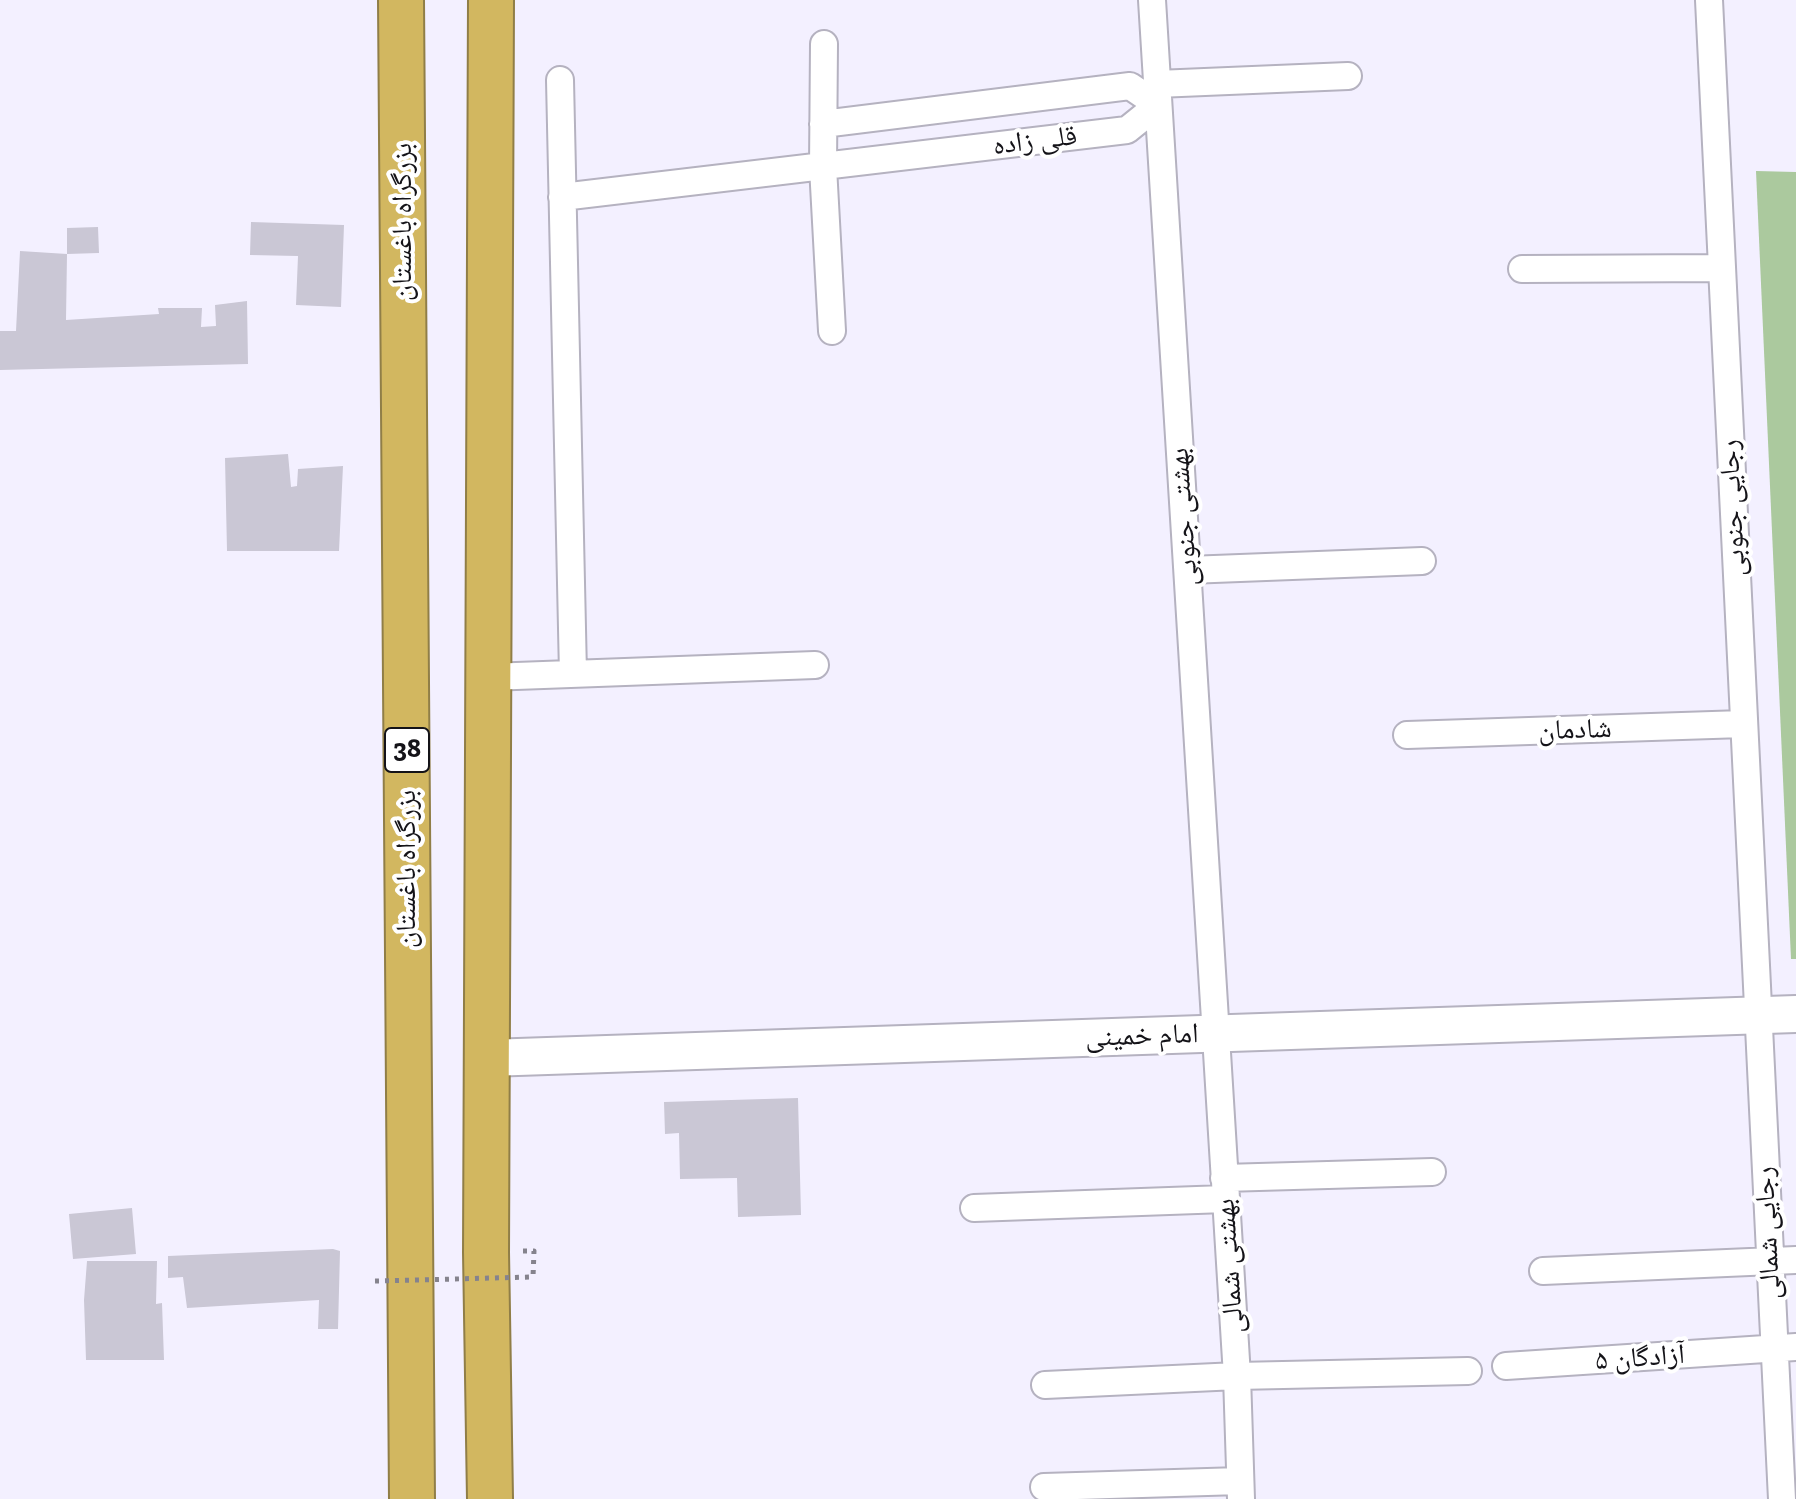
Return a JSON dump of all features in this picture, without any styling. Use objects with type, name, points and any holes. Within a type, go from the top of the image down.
[{"type":"highway","name":"بزرگراه باغستان","points":[[401,0],[412,1499]]},
{"type":"highway","points":[[490,1499],[486,1252],[491,0]]},
{"type":"street","name":"بهشتی جنوبی","points":[[1152,0],[1216,1033]]},
{"type":"street","name":"رجایی جنوبی","points":[[1709,0],[1757,1015]]},
{"type":"street","points":[[824,44],[823,167],[832,331]]},
{"type":"street","points":[[1158,94],[1348,76]]},
{"type":"street","points":[[560,80],[573,674]]},
{"type":"street","name":"قلی زاده","points":[[562,197],[1127,130],[1158,94],[1130,86],[823,124]]},
{"type":"street","points":[[1522,269],[1721,268]]},
{"type":"street","points":[[1188,570],[1422,561]]},
{"type":"street","points":[[489,677],[815,665]]},
{"type":"street","name":"شادمان","points":[[1407,735],[1743,724]]},
{"type":"street","name":"امام خمینی","points":[[488,1058],[1796,1014]]},
{"type":"street","name":"رجایی شمالی","points":[[1757,1015],[1783,1260],[1782,1499]]},
{"type":"street","name":"بهشتی شمالی","points":[[1216,1033],[1237,1376],[1240,1490]]},
{"type":"street","points":[[974,1208],[1432,1172]]},
{"type":"street","points":[[1543,1271],[1783,1260]]},
{"type":"street","name":"آزادگان ۵","points":[[1506,1366],[1785,1348]]},
{"type":"street","points":[[1045,1385],[1237,1376],[1468,1371]]},
{"type":"street","points":[[1044,1487],[1240,1490]]},
{"type":"path","points":[[375,1281],[533,1277],[534,1251]]},
{"type":"green space","points":[[1756,171],[1796,172],[1796,959],[1791,959]]},
{"type":"building","points":[[251,222],[344,225],[341,307],[296,305],[298,256],[250,255]]},
{"type":"building","points":[[98,227],[99,253],[67,254],[67,228]]},
{"type":"building","points":[[20,251],[67,254],[66,320],[159,314],[158,308],[202,308],[201,327],[216,326],[215,305],[247,301],[248,364],[0,370],[0,331],[16,331]]},
{"type":"building","points":[[288,454],[291,487],[297,486],[298,469],[343,466],[339,551],[227,551],[225,458]]},
{"type":"building","points":[[798,1098],[801,1215],[738,1217],[737,1178],[680,1179],[679,1133],[665,1134],[664,1102]]},
{"type":"building","points":[[132,1208],[136,1254],[73,1259],[69,1214]]},
{"type":"building","points":[[340,1251],[338,1329],[318,1329],[319,1300],[187,1308],[183,1277],[168,1278],[168,1256]]},
{"type":"building","points":[[87,1261],[157,1261],[156,1304],[162,1303],[164,1360],[86,1360],[84,1300]]}]
